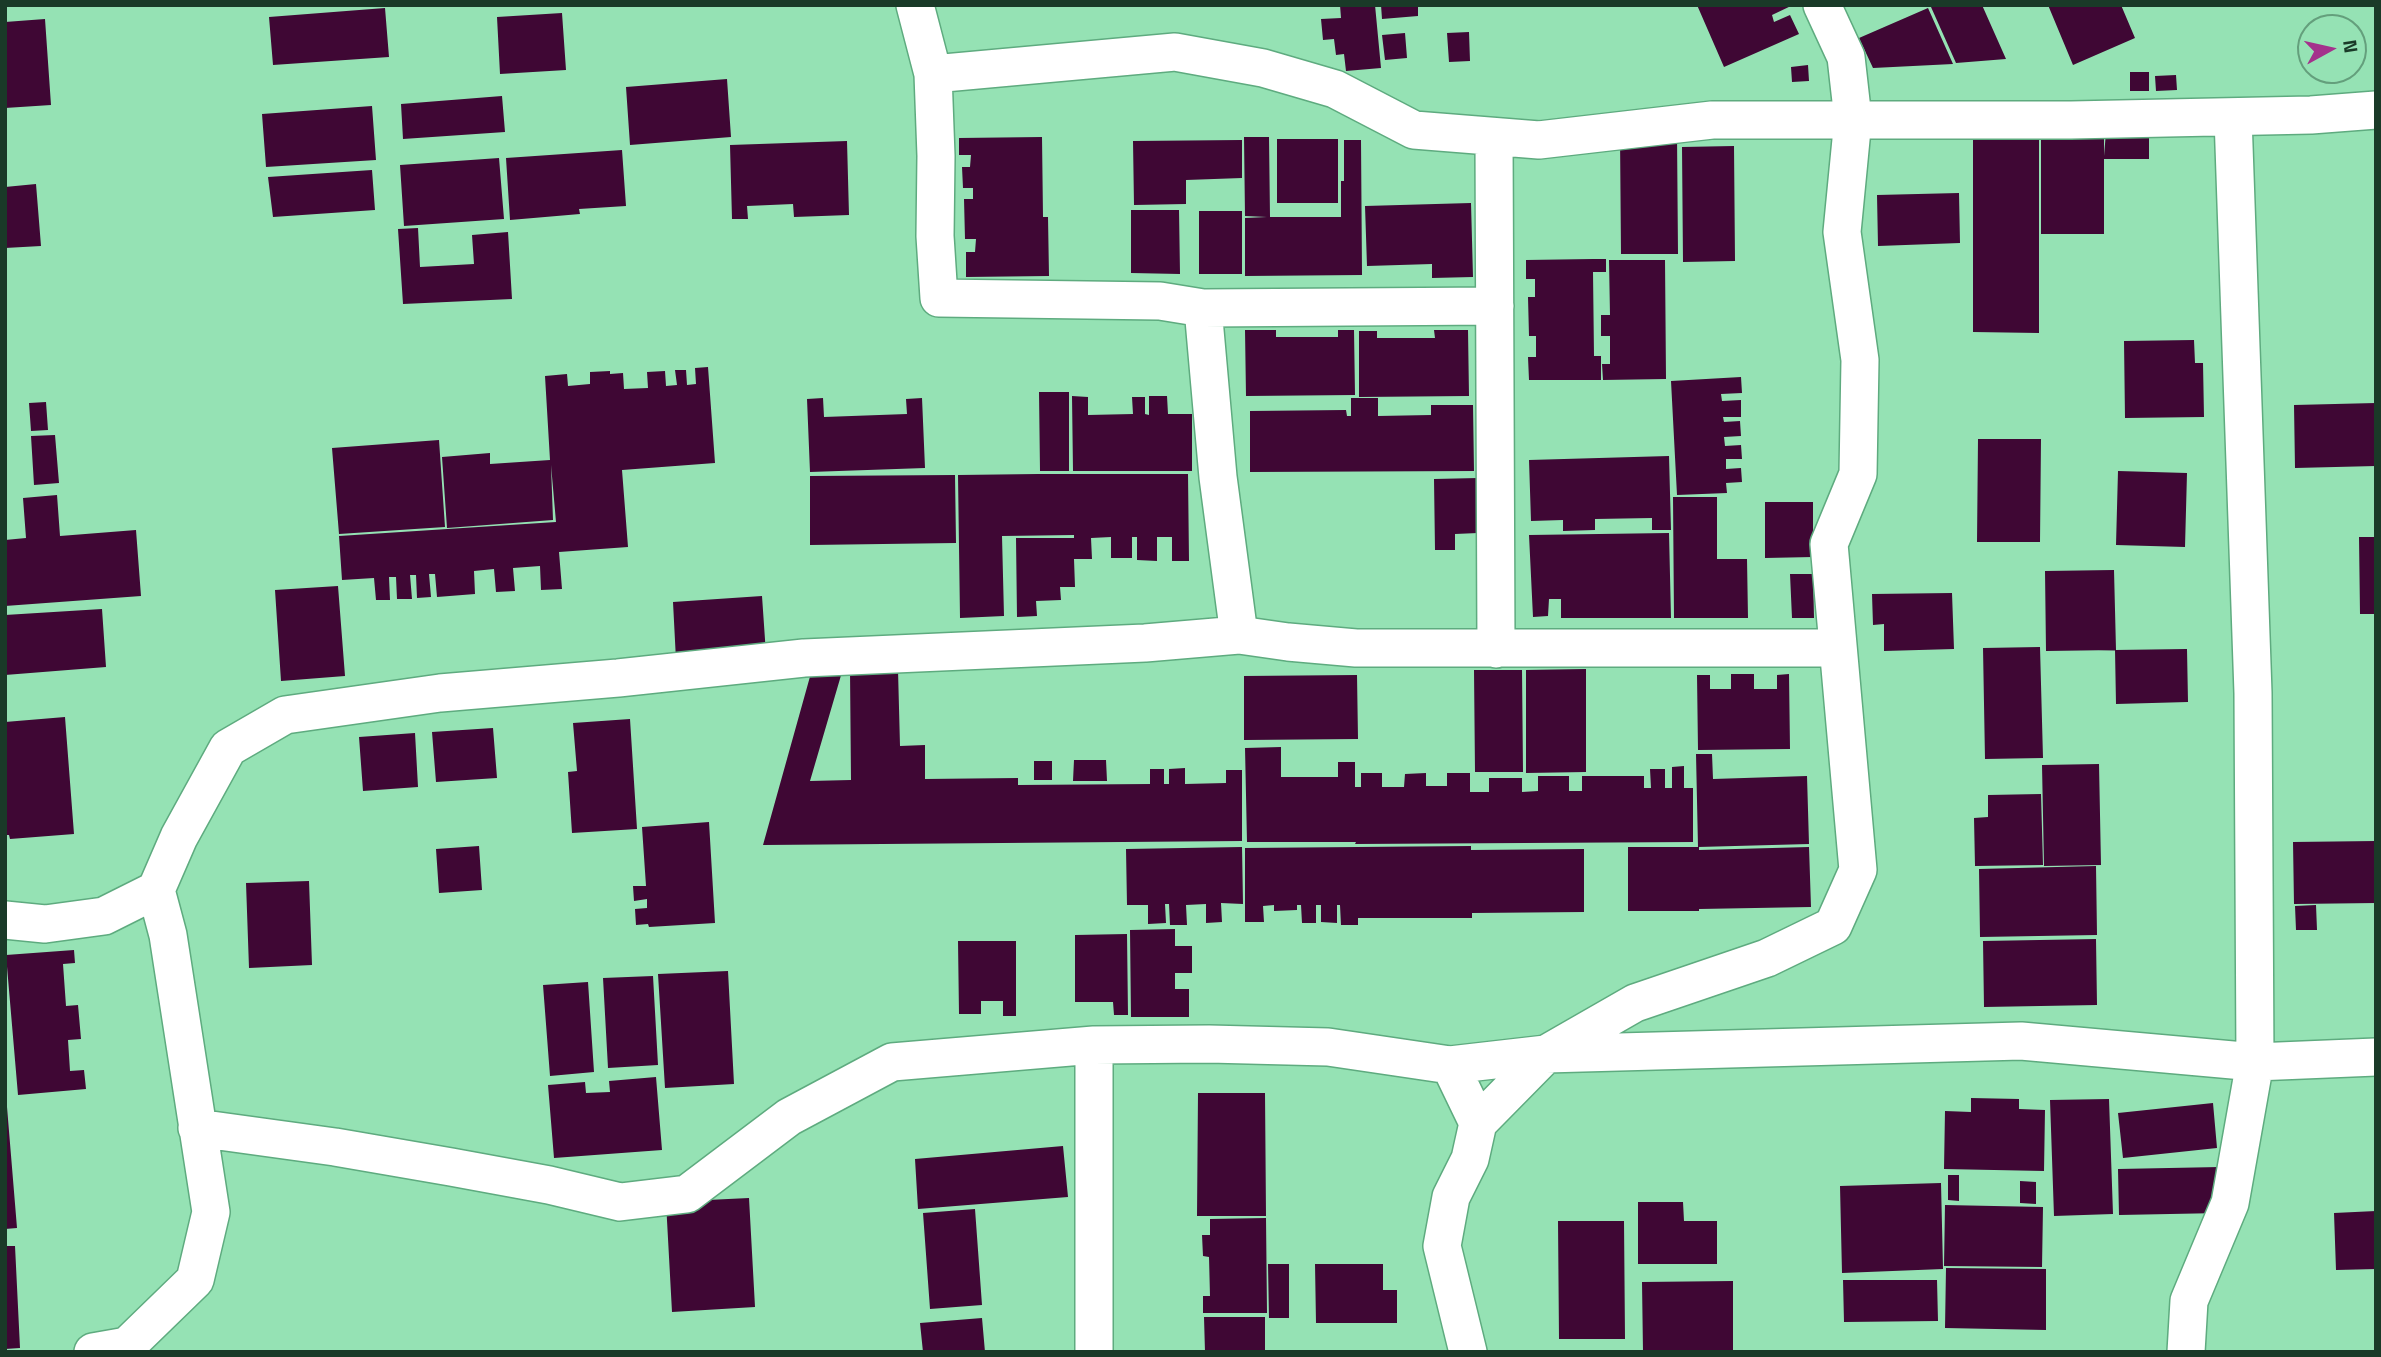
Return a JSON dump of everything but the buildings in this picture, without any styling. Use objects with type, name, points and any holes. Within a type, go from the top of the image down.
[{"type":"street","points":[[915,5],[933,74],[935,236],[939,298],[1160,301],[1203,308],[1495,306]]},
{"type":"street","points":[[1468,1352],[1442,1246],[1451,1197],[1470,1159],[1478,1123],[1546,1054],[1635,1003],[1767,958],[1833,926],[1858,870],[1829,544],[1857,474],[1860,360],[1842,232],[1853,119],[1846,57],[1822,5]]},
{"type":"street","points":[[933,74],[1175,52],[1263,68],[1335,89],[1414,130],[1539,140],[1712,120],[2071,120],[2311,115],[2376,110]]},
{"type":"street","points":[[2186,1352],[2189,1301],[2230,1203],[2255,1062],[2253,693],[2233,117]]},
{"type":"street","points":[[1494,136],[1496,649]]},
{"type":"street","points":[[1203,308],[1218,477],[1239,635]]},
{"type":"street","points":[[119,1350],[195,1280],[211,1212],[168,935],[156,890],[179,837],[228,748],[285,715],[440,693],[804,659],[1145,643],[1239,635],[1356,648],[1838,648]]},
{"type":"street","points":[[5,920],[45,924],[104,916],[156,890]]},
{"type":"street","points":[[197,1128],[452,1167],[549,1185],[620,1202],[687,1194],[789,1117],[892,1062],[1094,1045],[1328,1046],[1450,1065],[1546,1054],[2021,1041],[2255,1062],[2376,1057]]},
{"type":"street","points":[[1094,1045],[1094,1352]]},
{"type":"street","points":[[1450,1065],[1478,1123]]}]
